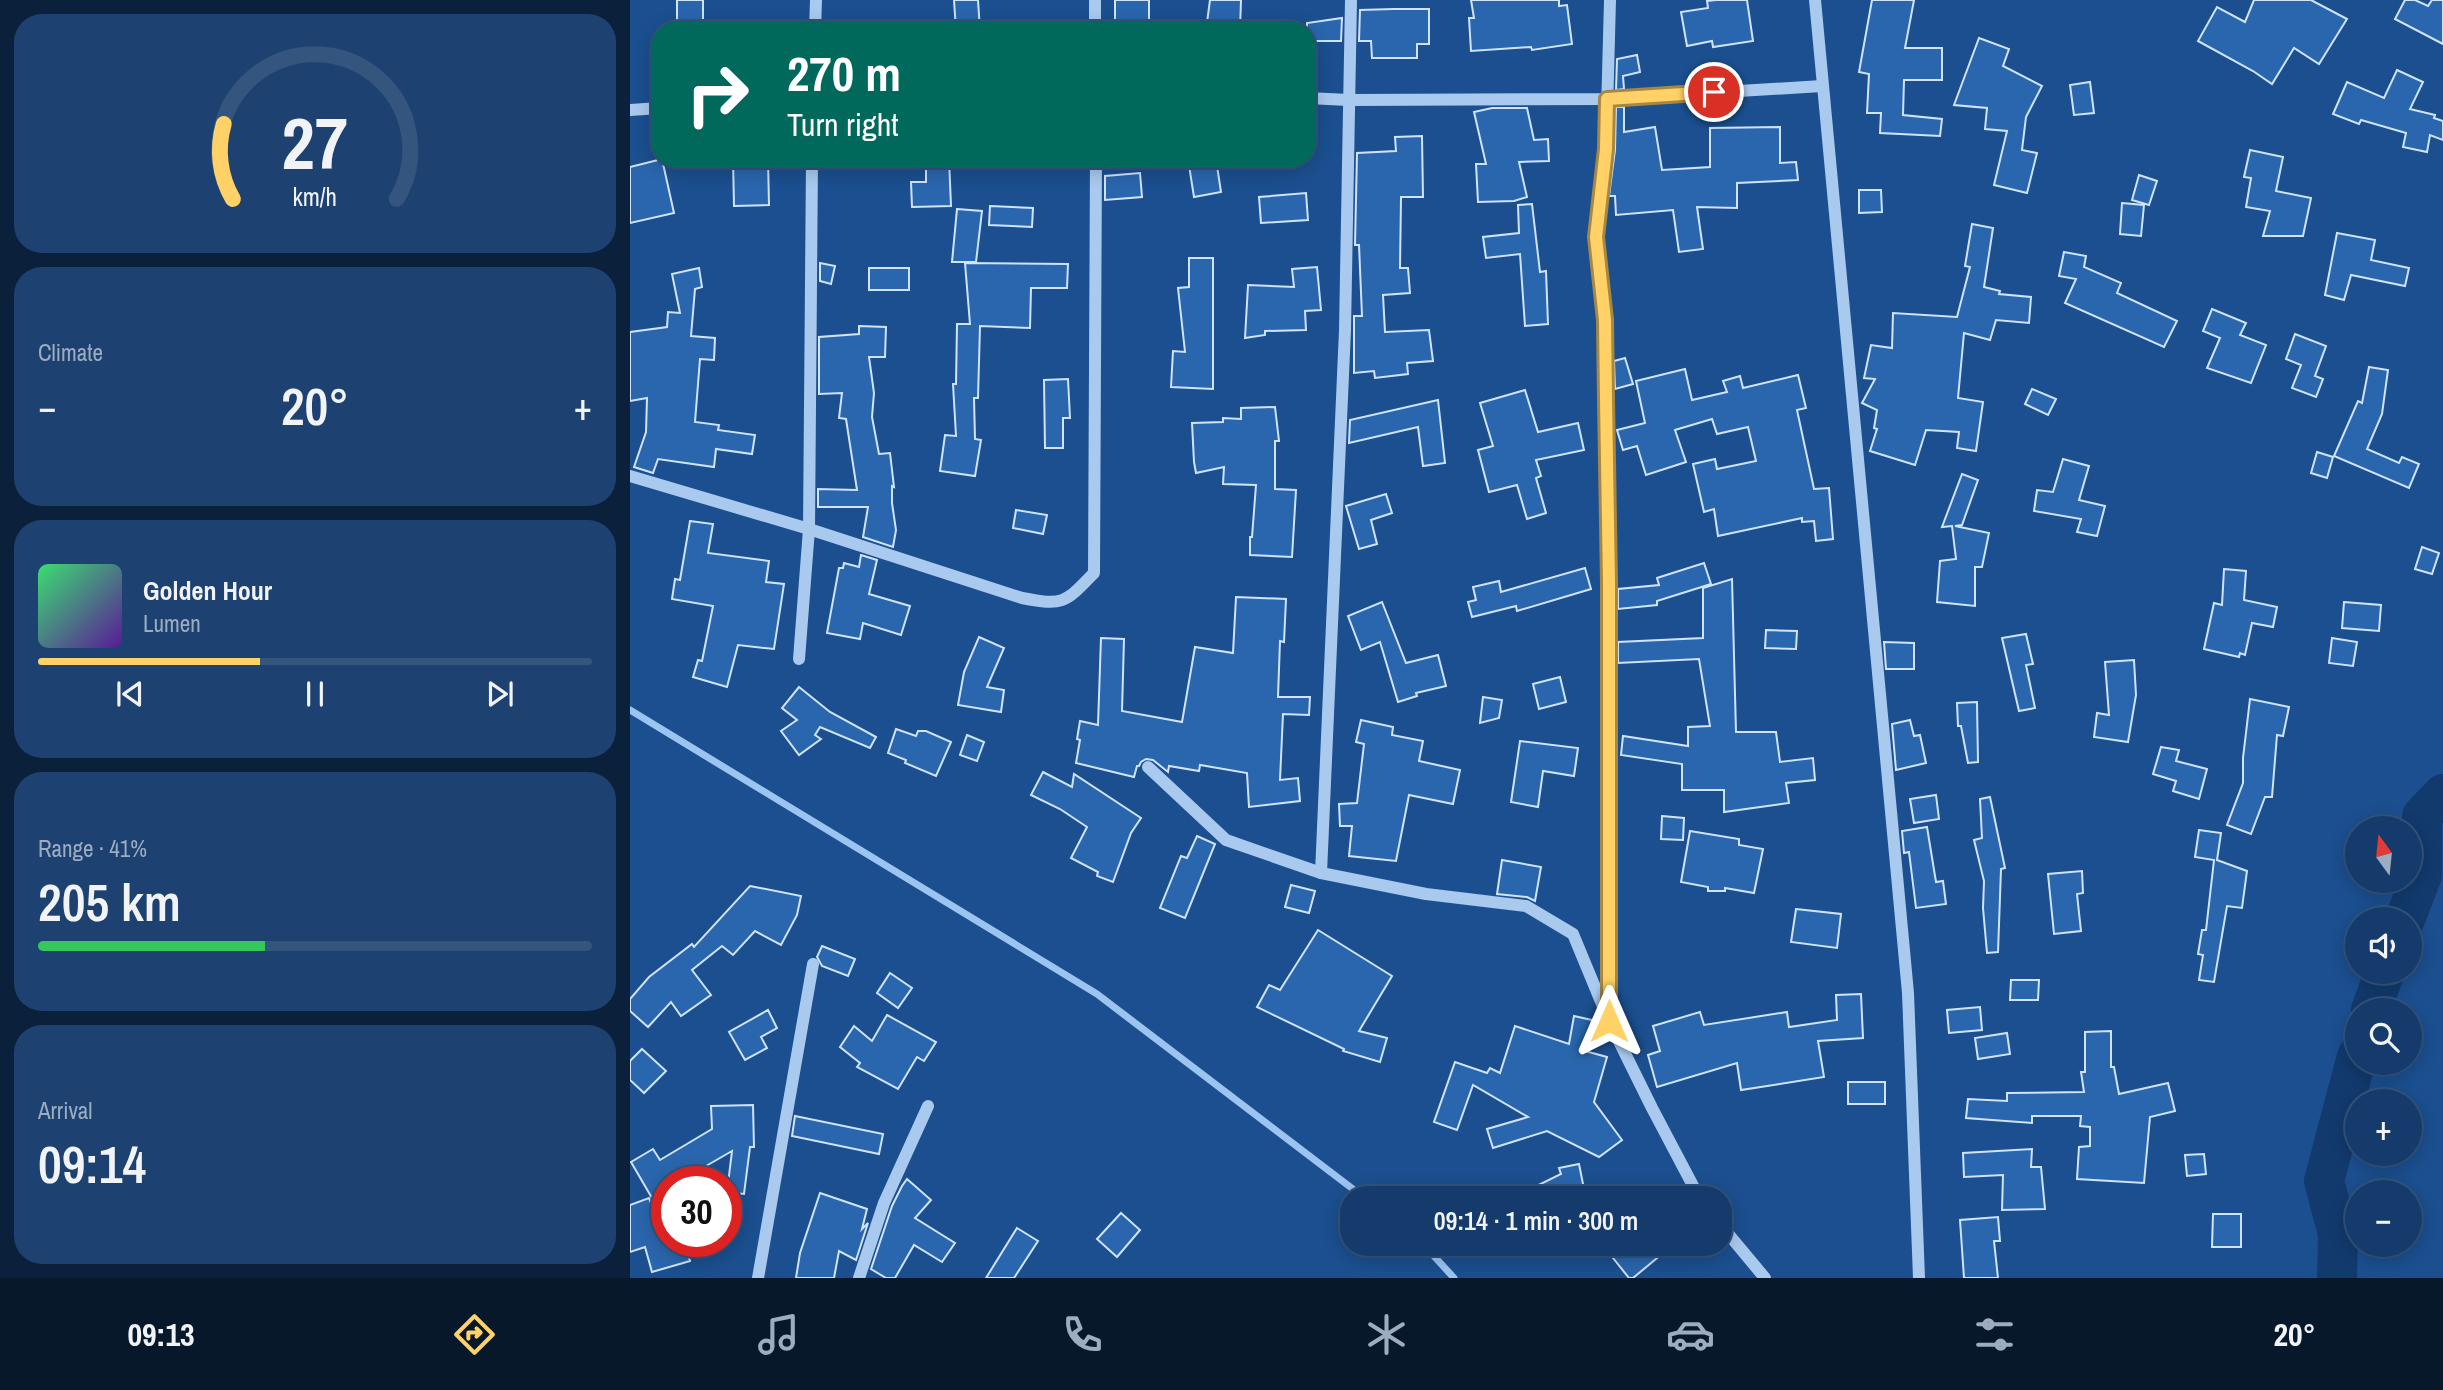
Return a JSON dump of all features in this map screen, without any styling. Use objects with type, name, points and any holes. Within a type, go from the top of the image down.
[{"type":"street","points":[[815,21],[816,0]]},
{"type":"street","points":[[1095,0],[1095,21]]},
{"type":"street","points":[[1321,873],[1345,330],[1351,0]]},
{"type":"street","points":[[1609,1021],[1605,320],[1596,237],[1606,149],[1610,0]]},
{"type":"street","points":[[1815,0],[1908,993],[1919,1278]]},
{"type":"street","points":[[1316,98],[1607,99],[1822,86]]},
{"type":"street","points":[[630,110],[651,109]]},
{"type":"street","points":[[799,659],[809,529],[812,168]]},
{"type":"street","points":[[630,476],[809,529],[1022,598],[1054,604],[1074,594],[1094,573],[1096,168]]},
{"type":"street","points":[[1148,767],[1226,839],[1321,873],[1426,894],[1526,906],[1573,934],[1609,1021],[1693,1186]]},
{"type":"street","points":[[758,1278],[813,964]]},
{"type":"street","points":[[859,1278],[884,1203],[928,1106]]},
{"type":"street","points":[[1732,1238],[1765,1278]]},
{"type":"building","points":[[677,0],[703,0],[703,21],[677,21]]},
{"type":"building","points":[[954,0],[978,0],[979,21],[955,21]]},
{"type":"building","points":[[1115,0],[1149,0],[1149,21],[1115,21]]},
{"type":"building","points":[[1210,0],[1241,0],[1240,21],[1207,21]]},
{"type":"building","points":[[1471,0],[1559,0],[1559,6],[1567,5],[1572,44],[1532,50],[1531,47],[1471,51],[1469,18],[1474,18]]},
{"type":"building","points":[[1747,0],[1753,41],[1713,47],[1712,41],[1687,46],[1681,12],[1708,8],[1707,1]]},
{"type":"building","points":[[1872,0],[1914,0],[1905,48],[1942,48],[1942,80],[1904,80],[1903,115],[1942,119],[1940,136],[1880,133],[1881,113],[1867,113],[1869,74],[1859,72]]},
{"type":"building","points":[[2254,0],[2311,0],[2347,19],[2319,64],[2294,48],[2272,84],[2198,41],[2217,7],[2245,22]]},
{"type":"building","points":[[2405,0],[2415,0],[2428,6],[2432,0],[2443,0],[2443,44],[2395,19]]},
{"type":"building","points":[[1429,9],[1429,44],[1417,44],[1417,58],[1372,58],[1371,41],[1359,41],[1360,10]]},
{"type":"building","points":[[1342,18],[1341,41],[1316,41],[1316,22]]},
{"type":"building","points":[[1979,38],[2009,49],[2003,66],[2042,86],[2026,117],[2022,150],[2037,153],[2027,193],[1994,185],[2007,131],[1985,129],[1987,108],[1954,105]]},
{"type":"building","points":[[1637,55],[1640,72],[1623,76],[1624,89],[1616,90],[1617,59]]},
{"type":"building","points":[[2397,70],[2423,82],[2410,109],[2435,115],[2434,118],[2443,121],[2443,140],[2430,135],[2427,152],[2403,147],[2406,133],[2361,120],[2359,124],[2333,114],[2347,82],[2384,98]]},
{"type":"building","points":[[2090,82],[2094,113],[2074,115],[2070,85]]},
{"type":"building","points":[[1616,107],[1624,107],[1624,132],[1655,127],[1662,170],[1710,167],[1710,128],[1780,127],[1780,163],[1796,162],[1798,180],[1737,183],[1737,208],[1697,207],[1703,249],[1679,252],[1673,210],[1616,215],[1615,196],[1609,196],[1615,150]]},
{"type":"building","points":[[1492,108],[1527,108],[1534,140],[1548,139],[1549,161],[1519,162],[1527,197],[1514,201],[1478,202],[1476,164],[1486,164],[1474,112]]},
{"type":"building","points":[[1422,136],[1423,197],[1401,197],[1400,268],[1408,268],[1410,293],[1383,295],[1385,332],[1429,330],[1433,361],[1407,363],[1408,374],[1375,378],[1374,371],[1354,373],[1354,316],[1362,316],[1359,245],[1355,245],[1357,153],[1396,151],[1395,137]]},
{"type":"building","points":[[2250,150],[2283,157],[2276,191],[2311,198],[2303,236],[2263,236],[2270,211],[2246,207],[2251,178],[2244,177]]},
{"type":"building","points":[[651,162],[651,168],[664,168],[674,213],[630,223],[630,167]]},
{"type":"building","points":[[733,168],[768,168],[769,205],[734,206]]},
{"type":"building","points":[[926,168],[949,168],[951,206],[912,207],[911,182],[926,182]]},
{"type":"building","points":[[1189,168],[1217,168],[1221,192],[1194,197]]},
{"type":"building","points":[[1140,173],[1142,197],[1105,200],[1105,176]]},
{"type":"building","points":[[2139,175],[2157,181],[2149,205],[2132,200]]},
{"type":"building","points":[[1859,190],[1881,190],[1882,212],[1859,213]]},
{"type":"building","points":[[1306,193],[1308,220],[1261,223],[1259,197]]},
{"type":"building","points":[[2122,203],[2144,205],[2141,236],[2120,234]]},
{"type":"building","points":[[1532,204],[1540,272],[1546,271],[1548,324],[1525,326],[1520,254],[1486,258],[1483,237],[1519,233],[1518,205]]},
{"type":"building","points":[[990,206],[1033,208],[1032,227],[989,225]]},
{"type":"building","points":[[957,209],[982,211],[976,262],[952,262]]},
{"type":"building","points":[[1972,224],[1993,228],[1984,287],[2000,291],[1999,294],[2031,297],[2029,323],[1996,320],[1990,340],[1964,333],[1958,398],[1983,402],[1976,451],[1957,448],[1959,432],[1926,430],[1915,465],[1870,451],[1877,429],[1874,428],[1877,410],[1862,403],[1875,379],[1864,378],[1871,345],[1892,348],[1893,313],[1957,317],[1970,267],[1965,266]]},
{"type":"building","points":[[2337,233],[2375,240],[2371,260],[2409,268],[2405,286],[2351,275],[2344,300],[2325,295]]},
{"type":"building","points":[[2064,252],[2086,256],[2084,267],[2121,283],[2117,293],[2177,321],[2164,347],[2065,303],[2076,279],[2059,276]]},
{"type":"building","points":[[1189,258],[1213,258],[1213,389],[1171,387],[1173,351],[1185,352],[1178,288],[1189,287]]},
{"type":"building","points":[[820,263],[835,266],[831,284],[820,281]]},
{"type":"building","points":[[965,263],[1068,264],[1067,288],[1031,288],[1030,328],[980,326],[978,398],[974,398],[975,439],[981,440],[975,476],[940,471],[945,435],[956,436],[953,384],[956,384],[957,324],[970,324]]},
{"type":"building","points":[[1317,267],[1321,310],[1305,311],[1306,330],[1265,331],[1265,335],[1245,338],[1248,285],[1294,287],[1292,269]]},
{"type":"building","points":[[699,268],[702,287],[695,289],[691,336],[715,338],[714,360],[700,359],[695,422],[719,425],[718,430],[755,435],[752,454],[716,449],[714,467],[658,459],[653,473],[634,467],[646,432],[647,398],[630,401],[630,332],[667,327],[668,312],[680,313],[672,274]]},
{"type":"building","points":[[869,268],[909,268],[909,290],[869,290]]},
{"type":"building","points":[[2212,309],[2246,323],[2240,335],[2266,345],[2251,383],[2207,368],[2220,338],[2203,331]]},
{"type":"building","points":[[859,326],[886,327],[885,357],[869,357],[874,393],[872,417],[879,454],[890,453],[896,530],[893,547],[863,537],[868,507],[818,507],[818,489],[857,490],[846,419],[839,418],[842,393],[819,394],[819,337],[859,334]]},
{"type":"building","points":[[2295,334],[2326,346],[2315,376],[2323,379],[2316,397],[2292,388],[2301,365],[2286,359]]},
{"type":"building","points":[[1625,358],[1633,384],[1615,389],[1614,361]]},
{"type":"building","points":[[2369,367],[2388,370],[2382,414],[2367,449],[2399,463],[2402,457],[2419,464],[2409,488],[2334,456],[2358,401],[2362,403]]},
{"type":"building","points":[[1685,369],[1692,400],[1727,392],[1723,381],[1740,376],[1743,388],[1798,375],[1806,408],[1797,410],[1814,489],[1829,488],[1833,539],[1816,541],[1814,521],[1802,522],[1802,518],[1718,536],[1714,509],[1704,512],[1693,464],[1715,459],[1717,469],[1756,461],[1748,427],[1717,434],[1712,419],[1675,430],[1686,462],[1646,475],[1637,446],[1623,450],[1617,430],[1645,423],[1636,381]]},
{"type":"building","points":[[1068,379],[1070,418],[1063,418],[1063,448],[1045,448],[1044,380]]},
{"type":"building","points":[[2032,389],[2056,399],[2048,415],[2025,404]]},
{"type":"building","points":[[1525,390],[1538,432],[1578,423],[1584,450],[1536,460],[1541,476],[1536,478],[1546,513],[1527,519],[1517,485],[1489,492],[1478,450],[1493,446],[1480,403]]},
{"type":"building","points":[[1438,400],[1445,463],[1423,466],[1418,427],[1349,443],[1350,420]]},
{"type":"building","points":[[1275,407],[1279,441],[1275,441],[1275,489],[1296,490],[1292,557],[1250,555],[1256,485],[1223,484],[1224,467],[1196,473],[1194,462],[1192,423],[1223,422],[1223,418],[1241,419],[1241,408]]},
{"type":"building","points":[[2317,452],[2333,457],[2327,478],[2311,473]]},
{"type":"building","points":[[2063,459],[2089,466],[2079,500],[2105,506],[2097,536],[2077,532],[2081,519],[2034,511],[2037,490],[2053,492]]},
{"type":"building","points":[[1962,474],[1978,480],[1962,525],[1955,526],[1989,533],[1982,567],[1975,567],[1975,606],[1937,602],[1940,561],[1956,559],[1952,526],[1942,527]]},
{"type":"building","points":[[1386,494],[1392,513],[1371,520],[1377,544],[1359,549],[1346,506]]},
{"type":"building","points":[[1016,510],[1047,515],[1043,534],[1013,528]]},
{"type":"building","points":[[690,521],[713,524],[708,553],[769,561],[766,582],[784,584],[774,649],[738,645],[727,687],[693,677],[698,660],[702,661],[713,606],[672,599],[675,579],[680,580]]},
{"type":"building","points":[[2422,547],[2439,553],[2432,574],[2415,569]]},
{"type":"building","points":[[861,555],[877,560],[869,594],[910,606],[901,635],[863,623],[860,639],[827,633],[839,568],[843,568],[844,563],[859,567]]},
{"type":"building","points":[[1704,563],[1711,584],[1657,601],[1657,605],[1618,609],[1618,589],[1659,585],[1657,578]]},
{"type":"building","points":[[1585,568],[1591,589],[1517,611],[1516,606],[1472,617],[1468,602],[1476,600],[1473,587],[1499,581],[1501,592]]},
{"type":"building","points":[[2224,569],[2246,571],[2244,600],[2277,607],[2273,627],[2252,623],[2245,655],[2240,653],[2239,657],[2204,649],[2214,603],[2222,605]]},
{"type":"building","points":[[1732,579],[1736,732],[1776,732],[1780,762],[1813,758],[1815,780],[1786,783],[1789,803],[1724,812],[1724,790],[1682,790],[1682,764],[1621,755],[1623,736],[1688,746],[1688,727],[1710,726],[1699,659],[1618,663],[1618,642],[1703,638],[1703,588]]},
{"type":"building","points":[[1236,597],[1286,599],[1284,642],[1280,641],[1278,697],[1310,697],[1309,715],[1283,714],[1280,780],[1298,778],[1300,801],[1249,807],[1247,773],[1200,765],[1199,771],[1169,766],[1168,772],[1153,760],[1146,759],[1137,766],[1134,777],[1076,763],[1080,721],[1098,725],[1101,638],[1124,639],[1122,711],[1182,722],[1195,647],[1233,653]]},
{"type":"building","points":[[1382,602],[1406,663],[1438,655],[1446,686],[1416,693],[1417,696],[1398,702],[1380,642],[1361,650],[1348,616]]},
{"type":"building","points":[[2344,602],[2381,605],[2379,631],[2342,628]]},
{"type":"building","points":[[1766,630],[1797,631],[1796,649],[1765,648]]},
{"type":"building","points":[[2026,634],[2033,664],[2026,665],[2035,708],[2019,711],[2002,638]]},
{"type":"building","points":[[979,637],[1004,648],[987,687],[1004,690],[1001,712],[958,705],[964,672]]},
{"type":"building","points":[[2332,638],[2357,642],[2353,666],[2329,663]]},
{"type":"building","points":[[1884,642],[1914,643],[1914,669],[1886,669]]},
{"type":"building","points":[[2134,660],[2136,695],[2128,742],[2094,737],[2097,713],[2109,715],[2105,662]]},
{"type":"building","points":[[1560,677],[1566,702],[1539,709],[1533,684]]},
{"type":"building","points":[[799,687],[830,712],[876,737],[870,748],[820,727],[815,735],[821,739],[799,755],[781,731],[797,720],[782,708]]},
{"type":"building","points":[[1483,697],[1502,700],[1499,718],[1480,723]]},
{"type":"building","points":[[2250,699],[2289,707],[2283,736],[2277,735],[2272,797],[2265,797],[2251,834],[2227,825],[2243,783]]},
{"type":"building","points":[[1977,702],[1978,762],[1968,763],[1961,726],[1958,726],[1957,703]]},
{"type":"building","points":[[1361,720],[1393,727],[1392,735],[1423,741],[1419,761],[1460,770],[1453,804],[1409,795],[1396,861],[1349,856],[1352,826],[1340,826],[1339,804],[1357,803],[1364,744],[1356,742]]},
{"type":"building","points":[[1910,720],[1914,736],[1920,735],[1926,763],[1896,770],[1892,724]]},
{"type":"building","points":[[896,729],[916,736],[918,731],[926,731],[951,742],[936,776],[888,753]]},
{"type":"building","points":[[967,735],[984,742],[977,761],[960,755]]},
{"type":"building","points":[[1520,741],[1578,748],[1574,776],[1543,771],[1538,807],[1511,802]]},
{"type":"building","points":[[2161,747],[2179,750],[2176,761],[2207,769],[2199,799],[2173,791],[2176,781],[2153,774]]},
{"type":"building","points":[[1043,772],[1072,787],[1074,774],[1141,818],[1131,833],[1113,882],[1097,876],[1098,872],[1071,858],[1087,827],[1060,809],[1031,795]]},
{"type":"building","points":[[1936,795],[1939,819],[1914,823],[1910,799]]},
{"type":"building","points":[[1990,797],[2005,868],[2001,869],[1998,952],[1987,953],[1983,908],[1984,881],[1974,840],[1982,838],[1980,799]]},
{"type":"building","points":[[1662,816],[1684,818],[1683,840],[1661,839]]},
{"type":"building","points":[[1927,827],[1936,882],[1943,881],[1946,904],[1916,908],[1909,852],[1904,853],[1902,831]]},
{"type":"building","points":[[2199,830],[2221,833],[2217,860],[2247,871],[2242,908],[2227,906],[2214,982],[2199,980],[2203,955],[2198,954],[2202,930],[2206,930],[2214,860],[2195,857]]},
{"type":"building","points":[[1690,831],[1739,839],[1739,845],[1763,849],[1754,893],[1725,888],[1725,891],[1708,891],[1708,887],[1681,882]]},
{"type":"building","points":[[1197,836],[1215,844],[1185,918],[1160,908],[1181,856],[1187,858]]},
{"type":"building","points":[[1502,860],[1541,867],[1535,901],[1527,897],[1497,894]]},
{"type":"building","points":[[2082,871],[2083,893],[2077,894],[2081,931],[2054,934],[2048,874]]},
{"type":"building","points":[[1291,885],[1315,891],[1309,913],[1285,907]]},
{"type":"building","points":[[750,886],[801,896],[797,915],[781,945],[755,931],[733,955],[722,946],[692,970],[711,995],[681,1016],[671,1002],[648,1027],[630,1011],[630,999],[649,977],[692,944],[694,947]]},
{"type":"building","points":[[1796,909],[1841,914],[1837,948],[1791,942]]},
{"type":"building","points":[[1318,930],[1392,976],[1359,1031],[1387,1038],[1380,1062],[1343,1051],[1344,1049],[1257,1007],[1269,985],[1280,990]]},
{"type":"building","points":[[822,946],[855,959],[848,976],[822,966],[817,957]]},
{"type":"building","points":[[890,973],[912,988],[898,1008],[877,993]]},
{"type":"building","points":[[2011,980],[2039,980],[2038,1000],[2010,1000]]},
{"type":"building","points":[[1861,994],[1863,1038],[1818,1041],[1824,1077],[1741,1090],[1737,1063],[1657,1087],[1648,1055],[1660,1051],[1653,1026],[1700,1012],[1704,1025],[1787,1012],[1789,1027],[1837,1020],[1836,995]]},
{"type":"building","points":[[1980,1007],[1982,1030],[1949,1033],[1947,1010]]},
{"type":"building","points":[[768,1010],[777,1028],[761,1037],[767,1048],[745,1060],[729,1032]]},
{"type":"building","points":[[887,1015],[936,1042],[924,1061],[917,1057],[898,1089],[857,1067],[860,1063],[840,1047],[854,1026],[872,1041]]},
{"type":"building","points":[[1574,1016],[1592,1020],[1585,1051],[1607,1057],[1594,1102],[1622,1140],[1599,1157],[1547,1131],[1493,1148],[1487,1129],[1528,1117],[1473,1085],[1457,1130],[1434,1122],[1455,1062],[1487,1073],[1490,1068],[1500,1073],[1515,1026],[1569,1044]]},
{"type":"building","points":[[2111,1031],[2111,1067],[2114,1067],[2119,1094],[2168,1083],[2175,1111],[2150,1117],[2144,1183],[2077,1179],[2079,1147],[2090,1146],[2090,1127],[2080,1126],[2081,1116],[2032,1116],[2032,1123],[1966,1118],[1968,1099],[2007,1101],[2007,1093],[2084,1092],[2081,1072],[2085,1072],[2085,1032]]},
{"type":"building","points":[[2007,1033],[2010,1054],[1978,1059],[1975,1038]]},
{"type":"building","points":[[642,1049],[666,1071],[644,1093],[630,1080],[630,1061]]},
{"type":"building","points":[[1848,1082],[1885,1082],[1885,1104],[1848,1104]]},
{"type":"building","points":[[753,1105],[754,1147],[750,1147],[744,1194],[742,1166],[730,1166],[732,1151],[706,1166],[651,1166],[651,1196],[631,1162],[653,1149],[660,1160],[712,1129],[711,1106]]},
{"type":"building","points":[[795,1116],[883,1134],[879,1154],[792,1136]]},
{"type":"building","points":[[2032,1149],[2031,1167],[2041,1167],[2045,1209],[2002,1210],[2003,1175],[1964,1177],[1963,1153]]},
{"type":"building","points":[[2204,1154],[2206,1174],[2187,1176],[2185,1155]]},
{"type":"building","points":[[1579,1164],[1583,1186],[1537,1186],[1561,1174],[1559,1168]]},
{"type":"building","points":[[907,1179],[931,1200],[915,1218],[955,1243],[942,1262],[914,1245],[895,1278],[886,1278],[871,1269],[892,1206]]},
{"type":"building","points":[[820,1193],[867,1209],[862,1229],[868,1223],[856,1260],[839,1251],[834,1278],[796,1278],[800,1253]]},
{"type":"building","points":[[649,1198],[651,1257],[689,1257],[690,1261],[652,1272],[645,1247],[630,1252],[630,1205]]},
{"type":"building","points":[[1121,1213],[1140,1230],[1117,1257],[1097,1239]]},
{"type":"building","points":[[2213,1214],[2241,1214],[2241,1247],[2212,1247]]},
{"type":"building","points":[[1998,1217],[2000,1241],[1994,1241],[1998,1278],[1964,1278],[1960,1220]]},
{"type":"building","points":[[1017,1228],[1038,1241],[1014,1278],[986,1278]]},
{"type":"building","points":[[1660,1256],[1633,1278],[1629,1278],[1613,1258]]},
{"type":"waterway","points":[[630,710],[1097,994],[1349,1186]]},
{"type":"waterway","points":[[2410,907],[2422,875],[2422,816],[2443,794]]},
{"type":"waterway","points":[[2375,998],[2380,984]]},
{"type":"waterway","points":[[2337,1278],[2338,1234],[2324,1181],[2352,1075]]},
{"type":"waterway","points":[[1434,1256],[1454,1278]]},
{"type":"route","points":[[1609,1021],[1609,584],[1605,320],[1596,237],[1606,149],[1607,99],[1714,92]]}]
